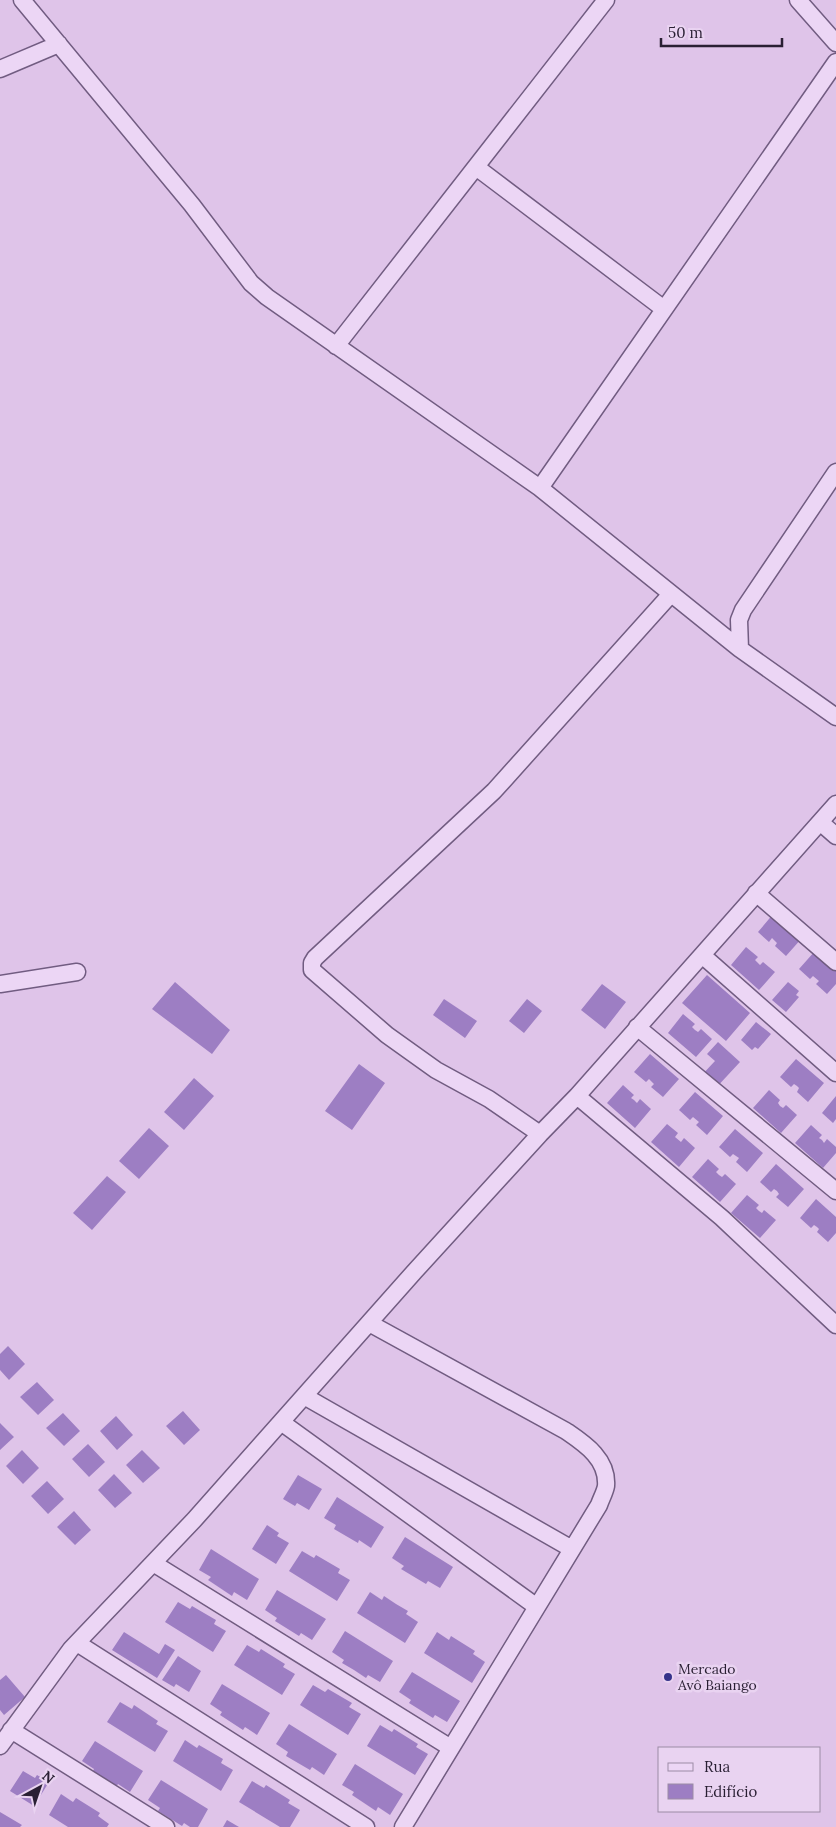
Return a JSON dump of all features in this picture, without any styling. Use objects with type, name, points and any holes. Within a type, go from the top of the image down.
[{"type":"street","points":[[22,0],[192,205],[251,283],[267,297],[336,346],[540,488],[740,650],[836,717]]},
{"type":"street","points":[[336,346],[606,0]]},
{"type":"street","points":[[798,0],[836,43]]},
{"type":"street","points":[[0,70],[59,44]]},
{"type":"street","points":[[540,488],[836,62]]},
{"type":"street","points":[[476,167],[664,309]]},
{"type":"street","points":[[740,650],[739,620],[743,610],[836,472]]},
{"type":"street","points":[[540,1134],[489,1099],[436,1070],[387,1035],[312,970],[312,963],[315,958],[494,791],[671,594]]},
{"type":"street","points":[[0,1746],[77,1643],[153,1563],[369,1322],[577,1096],[836,804]]},
{"type":"street","points":[[820,822],[836,836]]},
{"type":"street","points":[[756,893],[836,962]]},
{"type":"street","points":[[702,955],[836,1073]]},
{"type":"street","points":[[0,984],[77,972]]},
{"type":"street","points":[[637,1027],[836,1192]]},
{"type":"street","points":[[577,1096],[722,1218],[836,1325]]},
{"type":"street","points":[[369,1322],[566,1430],[586,1445],[603,1464],[606,1486],[599,1505],[403,1827]]},
{"type":"street","points":[[304,1396],[572,1548]]},
{"type":"street","points":[[281,1422],[537,1607]]},
{"type":"street","points":[[153,1563],[451,1748]]},
{"type":"street","points":[[77,1643],[366,1827]]},
{"type":"street","points":[[11,1730],[166,1827]]},
{"type":"building","points":[[774,913],[802,938],[786,956],[775,946],[777,943],[772,938],[769,942],[758,932]]},
{"type":"building","points":[[746,947],[758,957],[755,960],[760,965],[763,962],[775,972],[759,990],[731,965]]},
{"type":"building","points":[[815,951],[836,970],[836,984],[827,994],[816,984],[819,981],[813,976],[810,979],[799,969]]},
{"type":"building","points":[[707,975],[750,1013],[726,1041],[682,1003]]},
{"type":"building","points":[[175,982],[230,1030],[212,1054],[152,1009]]},
{"type":"building","points":[[788,982],[799,991],[796,995],[799,997],[786,1012],[772,1000]]},
{"type":"building","points":[[602,984],[626,1002],[605,1029],[581,1010]]},
{"type":"building","points":[[444,999],[477,1021],[465,1038],[433,1015]]},
{"type":"building","points":[[527,999],[542,1011],[524,1033],[509,1021]]},
{"type":"building","points":[[683,1014],[695,1024],[692,1027],[695,1030],[698,1032],[701,1029],[712,1039],[696,1057],[668,1033]]},
{"type":"building","points":[[756,1022],[771,1034],[758,1049],[755,1047],[752,1050],[741,1040]]},
{"type":"building","points":[[718,1042],[740,1062],[714,1090],[700,1077],[715,1061],[707,1054]]},
{"type":"building","points":[[650,1054],[679,1079],[663,1097],[651,1087],[654,1084],[649,1079],[646,1082],[634,1072]]},
{"type":"building","points":[[796,1059],[824,1083],[808,1102],[797,1092],[799,1088],[797,1086],[794,1084],[791,1087],[780,1077]]},
{"type":"building","points":[[359,1064],[385,1083],[352,1130],[325,1111]]},
{"type":"building","points":[[194,1078],[214,1096],[184,1130],[164,1112]]},
{"type":"building","points":[[623,1085],[634,1095],[631,1098],[637,1103],[640,1099],[651,1109],[635,1128],[607,1103]]},
{"type":"building","points":[[769,1090],[780,1100],[778,1103],[780,1106],[783,1108],[786,1105],[797,1115],[781,1133],[753,1108]]},
{"type":"building","points":[[695,1092],[723,1116],[707,1135],[696,1125],[699,1122],[693,1117],[690,1120],[679,1110]]},
{"type":"building","points":[[836,1096],[836,1119],[833,1123],[822,1113]]},
{"type":"building","points":[[667,1124],[678,1133],[675,1137],[681,1142],[684,1138],[695,1148],[679,1167],[651,1142]]},
{"type":"building","points":[[811,1125],[822,1135],[819,1138],[824,1143],[827,1139],[836,1147],[836,1153],[823,1168],[795,1143]]},
{"type":"building","points":[[149,1128],[169,1146],[139,1179],[119,1161]]},
{"type":"building","points":[[735,1129],[763,1153],[747,1172],[736,1162],[739,1158],[733,1154],[730,1157],[719,1147]]},
{"type":"building","points":[[708,1159],[719,1169],[716,1172],[719,1175],[722,1177],[725,1174],[736,1184],[720,1202],[692,1177]]},
{"type":"building","points":[[776,1164],[804,1189],[788,1207],[776,1197],[779,1194],[777,1191],[774,1189],[771,1192],[760,1182]]},
{"type":"building","points":[[107,1176],[126,1192],[92,1230],[73,1213]]},
{"type":"building","points":[[747,1195],[759,1205],[756,1208],[759,1211],[762,1213],[764,1210],[776,1220],[760,1238],[731,1213]]},
{"type":"building","points":[[816,1199],[836,1217],[836,1233],[828,1242],[817,1232],[819,1229],[817,1227],[814,1225],[811,1228],[800,1218]]},
{"type":"building","points":[[8,1346],[25,1364],[9,1380],[0,1370],[0,1354]]},
{"type":"building","points":[[37,1382],[54,1400],[38,1415],[20,1397]]},
{"type":"building","points":[[183,1411],[200,1430],[184,1445],[166,1426]]},
{"type":"building","points":[[63,1413],[80,1431],[64,1446],[46,1428]]},
{"type":"building","points":[[116,1416],[133,1435],[117,1450],[100,1431]]},
{"type":"building","points":[[0,1423],[14,1437],[0,1450]]},
{"type":"building","points":[[88,1444],[105,1462],[89,1477],[72,1459]]},
{"type":"building","points":[[22,1450],[39,1468],[23,1484],[6,1466]]},
{"type":"building","points":[[142,1450],[160,1468],[143,1483],[126,1465]]},
{"type":"building","points":[[114,1474],[132,1493],[115,1508],[98,1490]]},
{"type":"building","points":[[298,1475],[322,1489],[309,1510],[297,1503],[295,1506],[283,1499]]},
{"type":"building","points":[[47,1481],[64,1499],[48,1514],[31,1496]]},
{"type":"building","points":[[337,1497],[384,1527],[371,1548],[359,1540],[358,1543],[334,1529],[336,1525],[324,1518]]},
{"type":"building","points":[[74,1511],[91,1530],[75,1545],[57,1527]]},
{"type":"building","points":[[267,1525],[279,1533],[277,1536],[289,1543],[276,1564],[252,1549]]},
{"type":"building","points":[[405,1537],[453,1567],[440,1588],[428,1581],[426,1584],[401,1569],[404,1566],[392,1558]]},
{"type":"building","points":[[211,1549],[259,1579],[247,1600],[234,1592],[232,1596],[208,1580],[211,1577],[199,1570]]},
{"type":"building","points":[[302,1551],[314,1558],[316,1555],[340,1569],[338,1573],[350,1580],[337,1601],[289,1571]]},
{"type":"building","points":[[277,1590],[326,1619],[312,1640],[301,1633],[299,1636],[275,1621],[277,1618],[265,1610]]},
{"type":"building","points":[[370,1592],[382,1600],[384,1596],[408,1611],[406,1614],[418,1622],[405,1643],[357,1613]]},
{"type":"building","points":[[178,1602],[190,1609],[192,1606],[216,1620],[214,1624],[226,1631],[213,1652],[165,1622]]},
{"type":"building","points":[[345,1631],[393,1661],[380,1682],[368,1675],[366,1678],[342,1663],[344,1660],[332,1652]]},
{"type":"building","points":[[124,1632],[159,1654],[165,1644],[175,1650],[157,1678],[112,1650]]},
{"type":"building","points":[[437,1632],[449,1640],[451,1636],[475,1651],[473,1654],[485,1662],[472,1683],[424,1653]]},
{"type":"building","points":[[247,1645],[259,1652],[261,1649],[285,1664],[283,1667],[295,1674],[282,1695],[234,1665]]},
{"type":"building","points":[[178,1656],[201,1671],[189,1692],[176,1684],[174,1687],[162,1680]]},
{"type":"building","points":[[412,1672],[460,1701],[447,1722],[435,1715],[433,1718],[409,1703],[411,1700],[399,1692]]},
{"type":"building","points":[[6,1675],[25,1697],[4,1715],[0,1710],[0,1680]]},
{"type":"building","points":[[222,1684],[270,1713],[257,1735],[245,1727],[243,1730],[220,1715],[222,1712],[210,1704]]},
{"type":"building","points":[[313,1685],[325,1692],[328,1689],[352,1703],[349,1707],[361,1714],[348,1735],[300,1705]]},
{"type":"building","points":[[120,1702],[132,1709],[134,1705],[158,1721],[156,1724],[168,1731],[155,1752],[107,1722]]},
{"type":"building","points":[[289,1724],[337,1754],[324,1775],[312,1767],[310,1770],[286,1756],[288,1752],[276,1744]]},
{"type":"building","points":[[380,1725],[392,1732],[394,1729],[418,1744],[416,1747],[428,1754],[415,1775],[367,1746]]},
{"type":"building","points":[[185,1740],[197,1748],[199,1745],[223,1759],[221,1763],[233,1770],[221,1791],[173,1761]]},
{"type":"building","points":[[95,1741],[143,1771],[130,1792],[118,1784],[116,1787],[92,1773],[94,1769],[82,1761]]},
{"type":"building","points":[[355,1764],[403,1794],[390,1815],[378,1807],[376,1811],[352,1795],[354,1792],[342,1785]]},
{"type":"building","points":[[23,1771],[35,1778],[37,1775],[49,1782],[34,1806],[10,1791]]},
{"type":"building","points":[[161,1780],[208,1809],[198,1827],[190,1827],[184,1823],[182,1826],[158,1811],[160,1808],[148,1800]]},
{"type":"building","points":[[252,1781],[264,1788],[266,1785],[290,1800],[288,1803],[300,1810],[290,1827],[280,1827],[239,1802]]},
{"type":"building","points":[[61,1794],[73,1802],[76,1798],[100,1813],[98,1816],[109,1824],[107,1827],[68,1827],[49,1815]]},
{"type":"building","points":[[0,1812],[22,1825],[20,1827],[0,1827]]},
{"type":"building","points":[[227,1820],[239,1827],[223,1827]]},
{"type":"place","name":"Mercado Avô Baiango","points":[[668,1677]]}]
